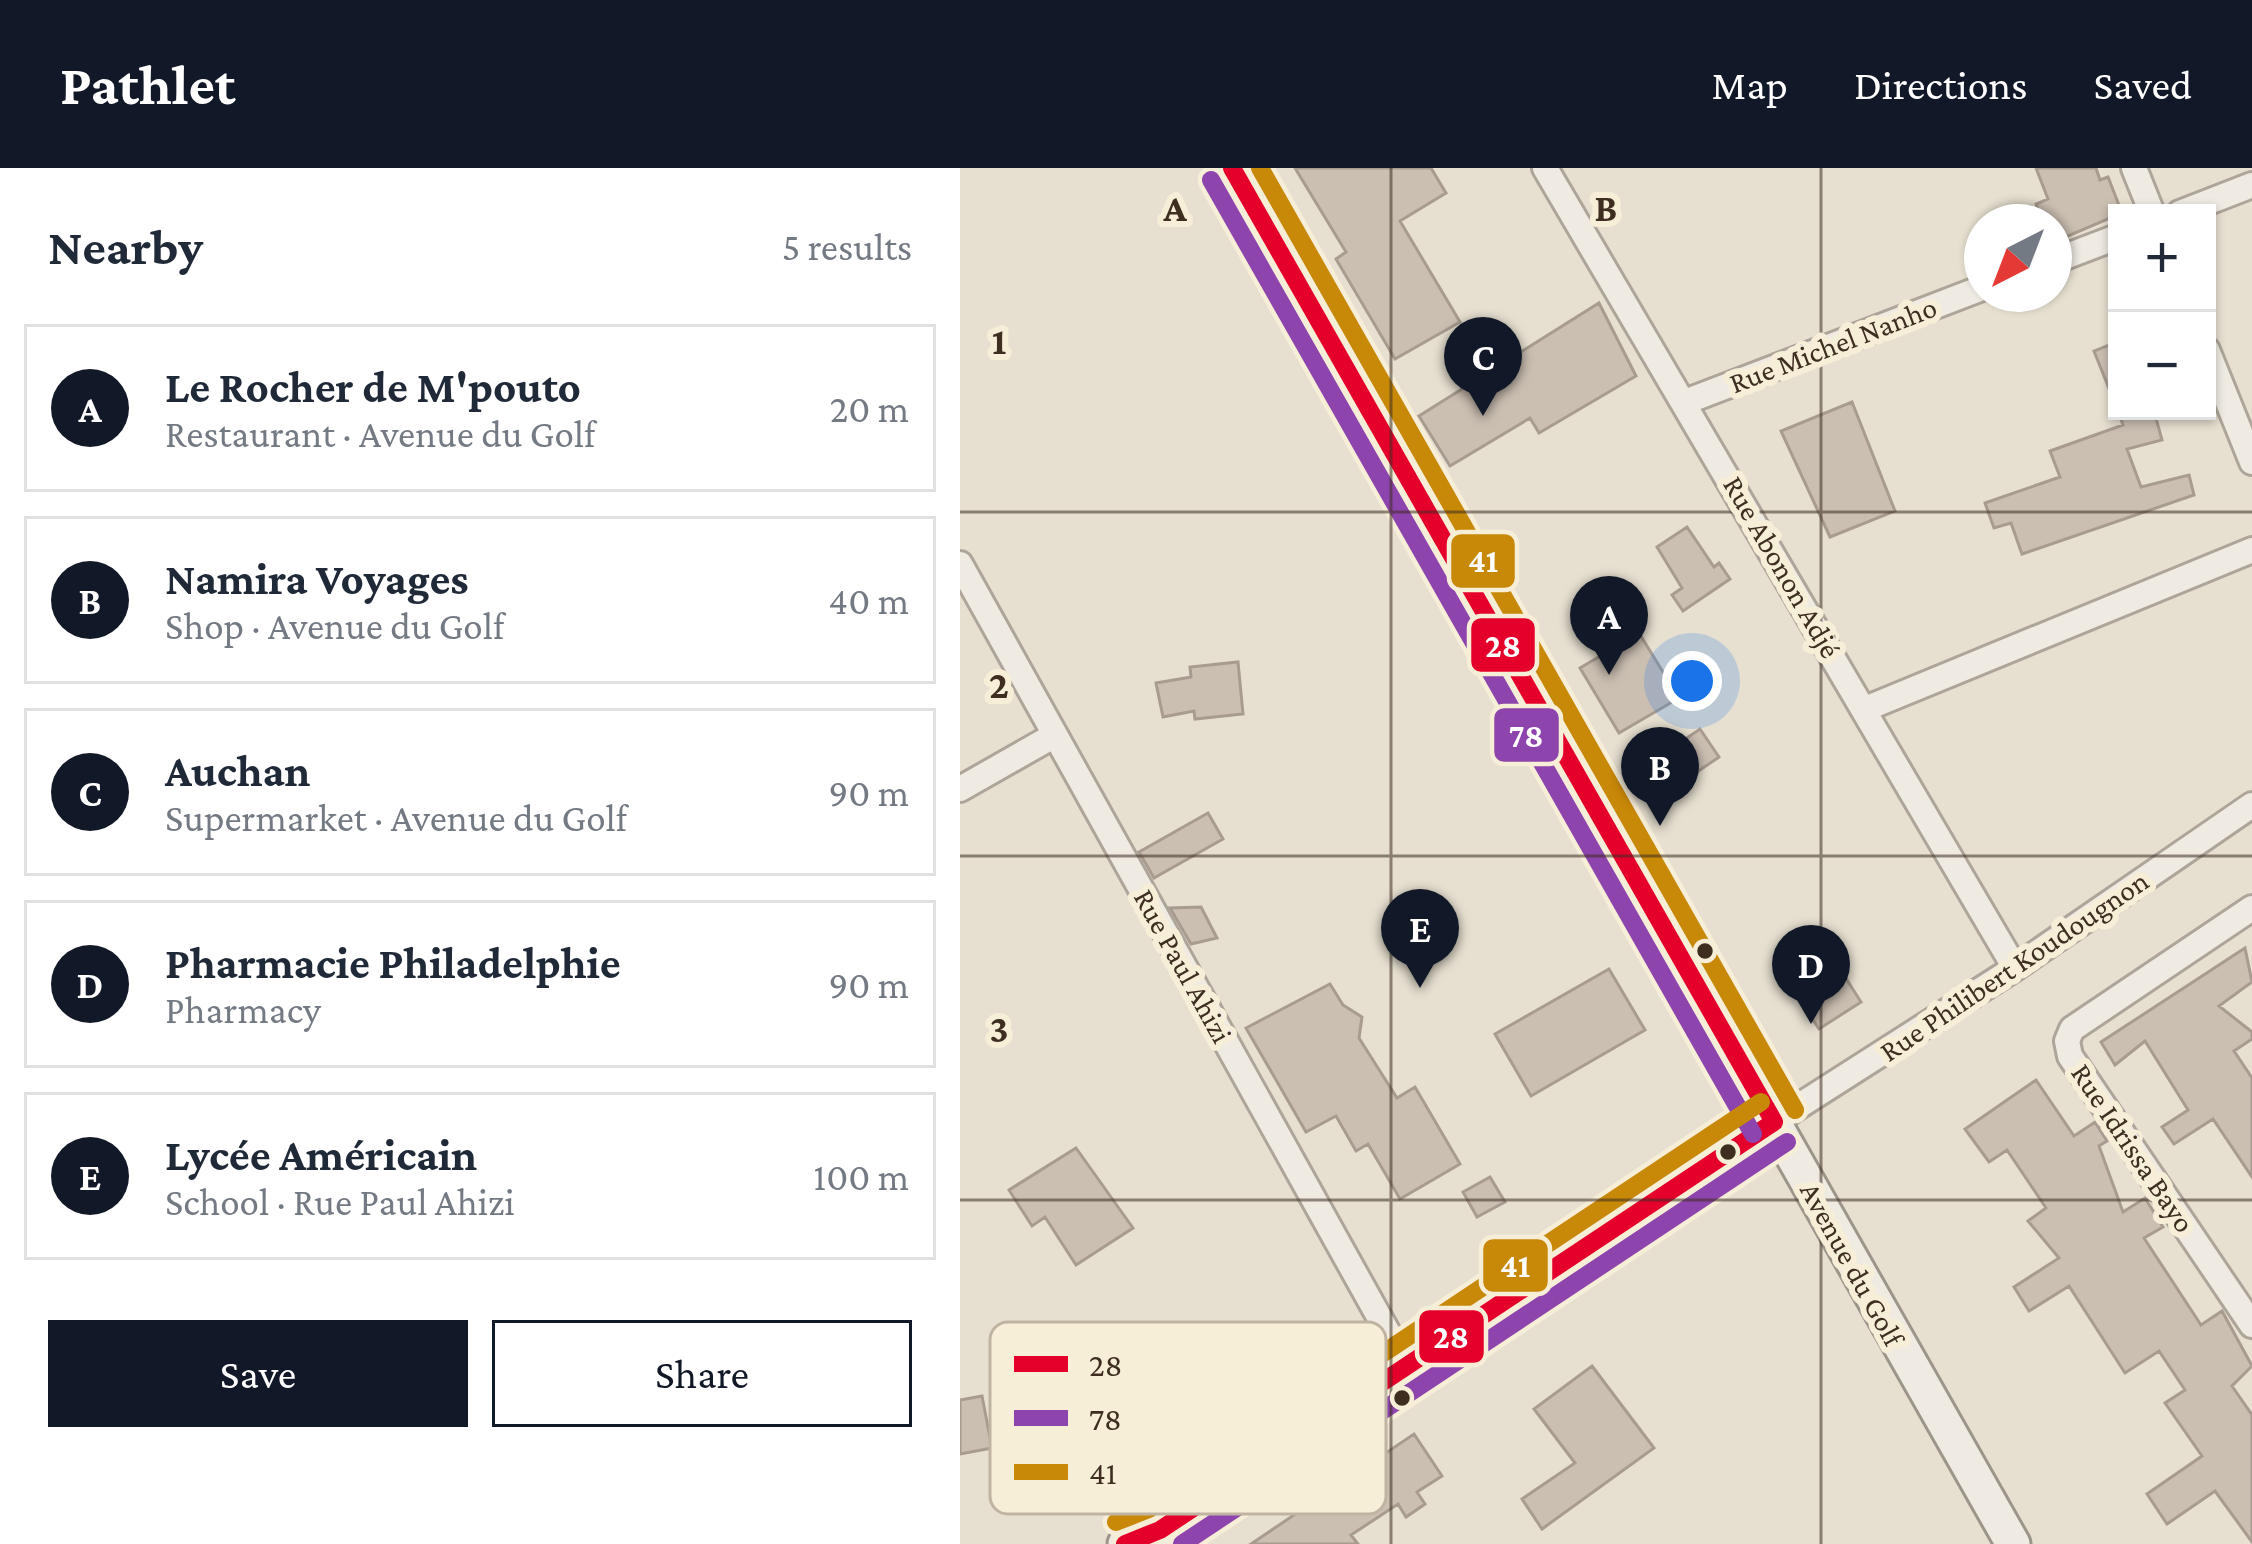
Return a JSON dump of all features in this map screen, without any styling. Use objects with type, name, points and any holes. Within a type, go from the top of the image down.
[{"type":"main road","name":"Avenue du Golf","points":[[1232,168],[2013,1544]]},
{"type":"main road","points":[[1386,1382],[1774,1122]]},
{"type":"main road","points":[[1125,1544],[1161,1537],[1194,1514]]},
{"type":"street","name":"Rue Abonon Adjé","points":[[1545,168],[2015,968]]},
{"type":"street","points":[[2134,168],[2148,204]]},
{"type":"street","points":[[2203,204],[2252,185]]},
{"type":"street","points":[[2072,254],[2108,240]]},
{"type":"street","name":"Rue Michel Nanho","points":[[1685,402],[1964,296]]},
{"type":"street","points":[[2216,372],[2252,462]]},
{"type":"street","points":[[1865,709],[2252,550]]},
{"type":"street","name":"Rue Paul Ahizi","points":[[960,564],[1382,1322]]},
{"type":"street","points":[[960,789],[1055,735]]},
{"type":"street","name":"Rue Philibert Koudougnon","points":[[1774,1122],[2015,968],[2252,805]]},
{"type":"street","name":"Rue Idrissa Bayo","points":[[2252,908],[2072,1029],[2067,1041],[2071,1056],[2252,1325]]},
{"type":"street","name":"Rue Paul Ahizi","points":[[1386,1329],[1407,1367]]},
{"type":"building","points":[[1295,168],[1431,168],[1446,193],[1400,221],[1460,322],[1395,359],[1336,259],[1346,252]]},
{"type":"building","points":[[2036,168],[2096,168],[2100,180],[2108,177],[2118,204],[2108,204],[2108,219],[2072,234],[2072,204],[2036,204],[2048,199]]},
{"type":"building","points":[[1599,303],[1636,376],[1539,433],[1530,418],[1450,466],[1419,416]]},
{"type":"building","points":[[2108,346],[2108,386],[2094,351]]},
{"type":"building","points":[[1852,402],[1895,511],[1830,537],[1781,431]]},
{"type":"building","points":[[2121,420],[2156,420],[2162,440],[2127,449],[2141,487],[2189,475],[2194,495],[2022,554],[2011,523],[1994,528],[1985,503],[2060,477],[2050,451],[2123,425]]},
{"type":"building","points":[[1687,527],[1714,567],[1719,563],[1730,579],[1683,611],[1672,595],[1682,588],[1657,547]]},
{"type":"building","points":[[1639,633],[1679,698],[1619,733],[1580,668]]},
{"type":"building","points":[[1238,662],[1243,714],[1195,719],[1194,711],[1163,717],[1156,683],[1191,677],[1190,667]]},
{"type":"building","points":[[1700,729],[1719,757],[1681,783],[1662,755]]},
{"type":"building","points":[[1208,813],[1223,839],[1154,878],[1139,852]]},
{"type":"building","points":[[1201,907],[1217,938],[1191,944],[1170,908]]},
{"type":"building","points":[[2245,948],[2252,982],[2219,1006],[2252,1032],[2252,1039],[2234,1051],[2252,1078],[2252,1177],[2213,1119],[2174,1144],[2162,1127],[2188,1110],[2145,1041],[2115,1065],[2101,1042]]},
{"type":"building","points":[[1609,969],[1645,1030],[1531,1096],[1495,1034]]},
{"type":"building","points":[[1840,969],[1861,1002],[1819,1029],[1798,997]]},
{"type":"building","points":[[1330,984],[1343,1005],[1362,1017],[1359,1038],[1397,1098],[1415,1087],[1460,1164],[1400,1199],[1368,1144],[1356,1151],[1336,1116],[1306,1132],[1246,1028]]},
{"type":"building","points":[[2036,1080],[2074,1136],[2095,1122],[2107,1141],[2099,1146],[2123,1212],[2145,1198],[2163,1227],[2144,1238],[2201,1325],[2222,1311],[2252,1366],[2232,1386],[2252,1415],[2252,1542],[2215,1491],[2167,1524],[2147,1494],[2202,1456],[2165,1403],[2185,1390],[2159,1351],[2125,1373],[2069,1286],[2029,1311],[2014,1287],[2059,1258],[2028,1221],[2046,1208],[2007,1150],[1989,1162],[1965,1129]]},
{"type":"building","points":[[1076,1148],[1133,1228],[1076,1265],[1045,1217],[1032,1226],[1009,1190]]},
{"type":"building","points":[[1490,1177],[1505,1202],[1477,1217],[1463,1192]]},
{"type":"building","points":[[1592,1366],[1654,1448],[1542,1529],[1522,1499],[1575,1463],[1534,1409]]},
{"type":"building","points":[[982,1396],[990,1448],[960,1454],[960,1400]]},
{"type":"building","points":[[1414,1434],[1442,1476],[1417,1492],[1425,1504],[1406,1517],[1398,1504],[1386,1512],[1386,1453]]},
{"type":"building","points":[[1295,1514],[1383,1514],[1351,1535],[1358,1544],[1251,1544]]},
{"type":"transit line","name":"28","points":[[1232,168],[1774,1122]]},
{"type":"transit line","name":"41","points":[[1260,168],[1795,1110]]},
{"type":"transit line","name":"78","points":[[1211,180],[1753,1134]]},
{"type":"transit line","name":"41","points":[[1386,1351],[1761,1102]]},
{"type":"transit line","name":"28","points":[[1386,1380],[1774,1122]]},
{"type":"transit line","name":"78","points":[[1386,1408],[1787,1142]]},
{"type":"transit line","name":"41","points":[[1116,1522],[1136,1514]]},
{"type":"transit line","name":"28","points":[[1125,1544],[1184,1514]]},
{"type":"transit line","name":"78","points":[[1182,1544],[1227,1514]]},
{"type":"place","name":"Auchan","points":[[1483,416]]},
{"type":"place","name":"Le Rocher de M'pouto","points":[[1609,675]]},
{"type":"place","name":"Namira Voyages","points":[[1660,826]]},
{"type":"place","name":"Lycée Américain","points":[[1420,988]]},
{"type":"place","name":"Pharmacie Philadelphie","points":[[1811,1024]]}]
